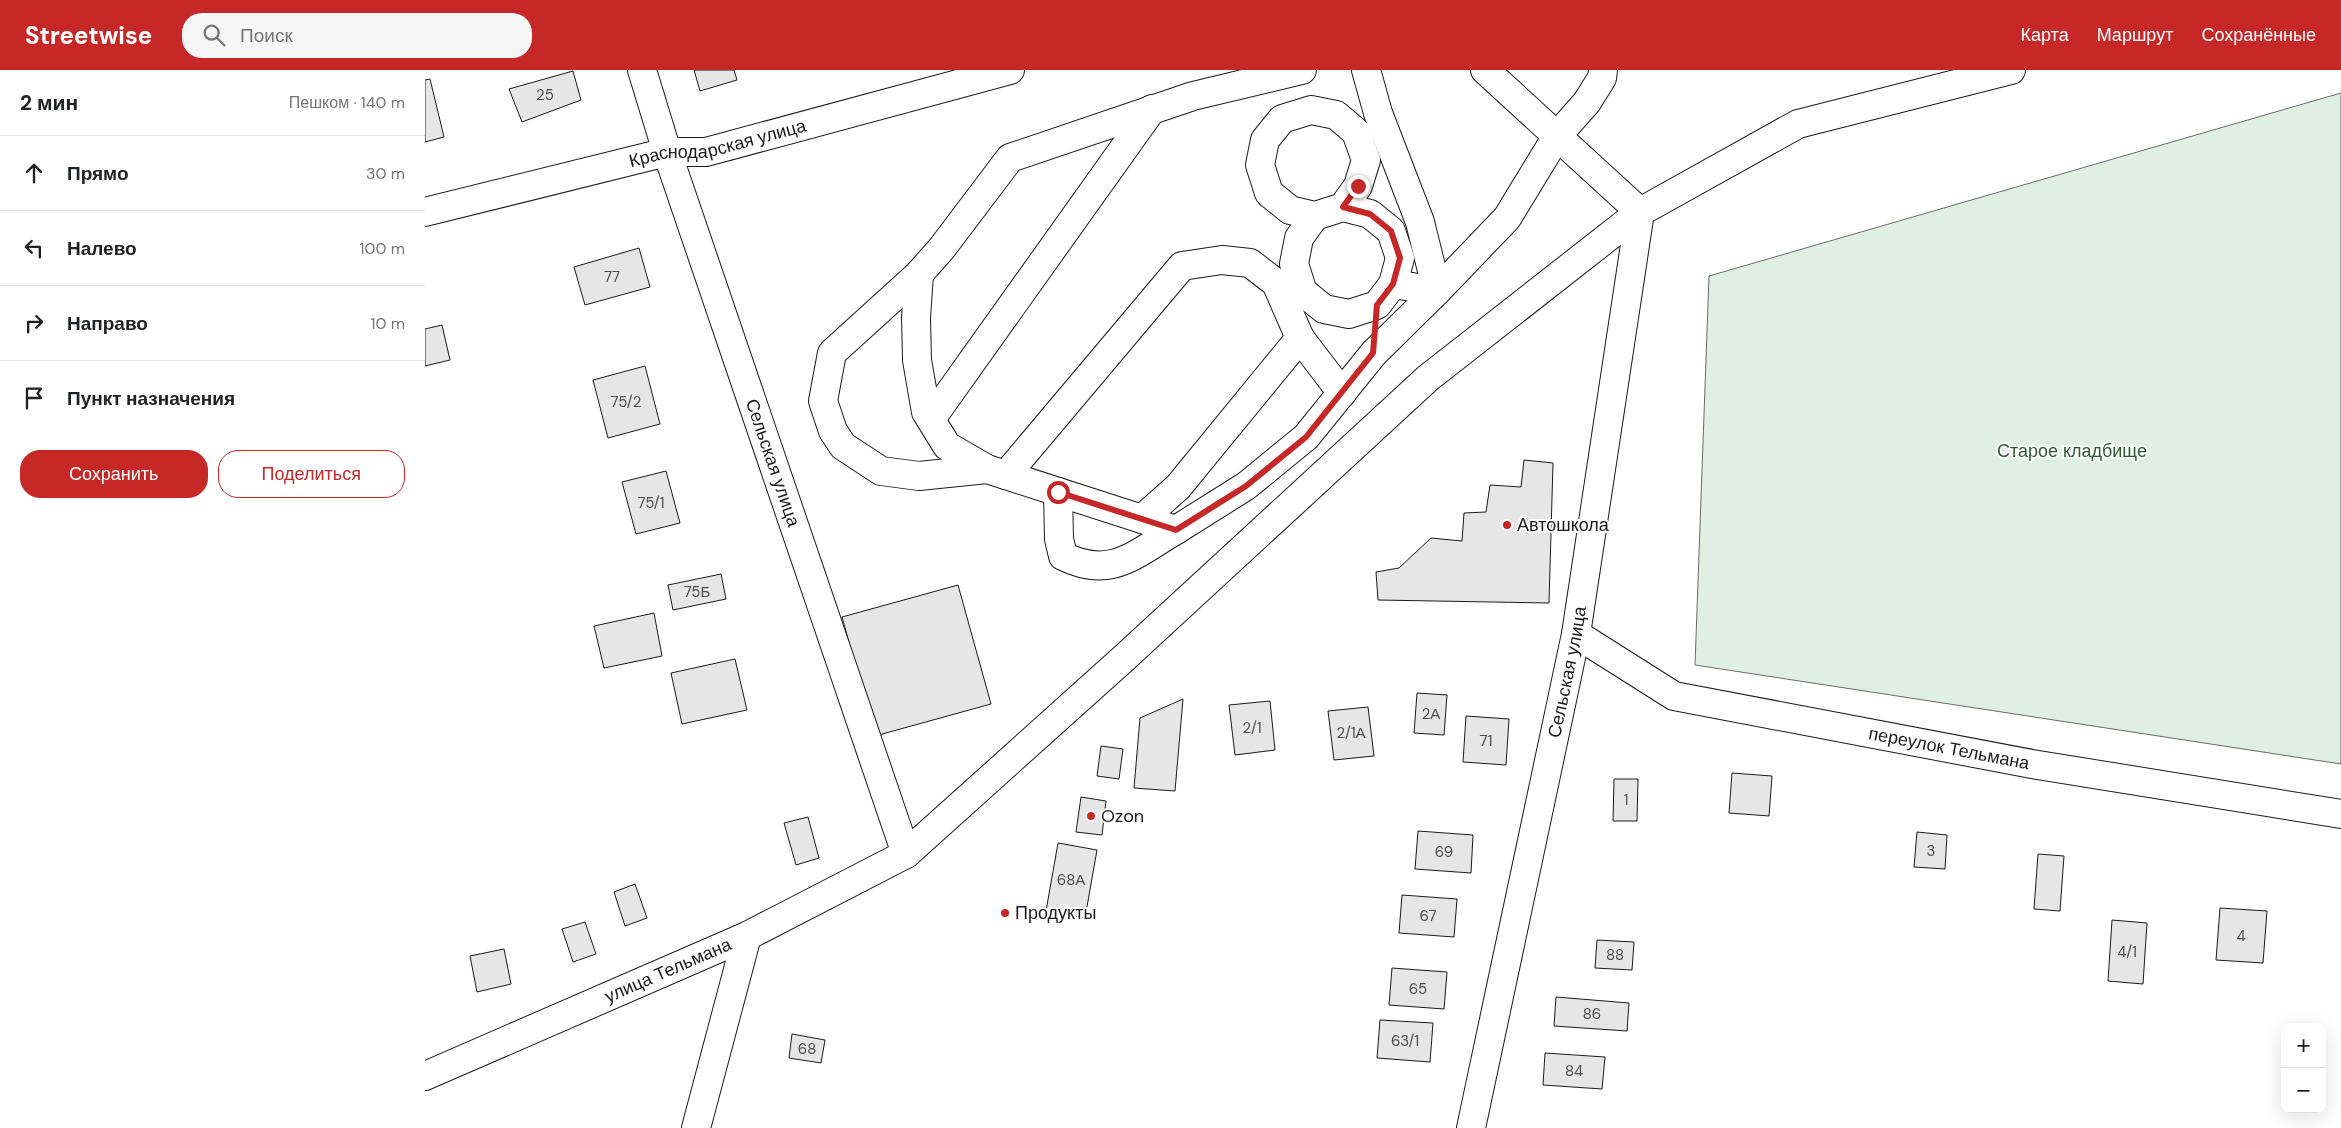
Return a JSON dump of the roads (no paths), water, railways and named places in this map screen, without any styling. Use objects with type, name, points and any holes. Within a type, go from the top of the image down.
[{"type":"street","name":"Сельская улица","points":[[641,70],[667,152],[906,854]]},
{"type":"street","name":"Краснодарская улица","points":[[425,212],[667,152],[705,152],[1010,70]]},
{"type":"street","points":[[1302,70],[1193,96],[1009,158],[942,248],[919,274],[832,353],[823,400],[833,431],[843,446],[881,471],[919,476],[996,472],[1182,266],[1222,260],[1250,263],[1276,283],[1300,338],[1342,393]]},
{"type":"street","points":[[1366,70],[1378,113],[1420,222],[1437,291]]},
{"type":"street","points":[[1485,70],[1640,212]]},
{"type":"street","points":[[1058,492],[1059,540],[1063,556],[1078,564],[1098,567],[1118,564],[1246,486],[1306,437],[1373,353],[1437,291],[1507,218],[1557,136],[1587,102],[1602,78],[1603,70]]},
{"type":"street","name":"улица Тельмана","points":[[425,1076],[747,936],[906,854],[1085,693],[1428,378],[1640,212],[1798,124],[2011,70]]},
{"type":"street","points":[[931,419],[1152,109]]},
{"type":"street","points":[[1343,207],[1358,186],[1366,160],[1356,132],[1336,115],[1311,110],[1283,119],[1265,140],[1260,165],[1269,193],[1290,210],[1315,216],[1343,207],[1370,214],[1391,231],[1400,258],[1385,295],[1373,353]]},
{"type":"street","name":"Сельская улица","points":[[1471,1128],[1576,634],[1640,212]]},
{"type":"street","points":[[1315,216],[1299,238],[1294,264],[1303,292],[1324,309],[1349,314],[1385,295],[1437,291]]},
{"type":"street","points":[[919,274],[916,318],[917,360],[927,412],[947,446],[996,472],[1176,530]]},
{"type":"street","points":[[1142,519],[1178,487],[1300,338]]},
{"type":"street","name":"переулок Тельмана","points":[[1576,634],[1674,696],[2032,764],[2341,814]]},
{"type":"street","points":[[696,1128],[747,936]]},
{"type":"place","name":"Автошкола","points":[[1507,525]]},
{"type":"place","name":"Ozon","points":[[1091,816]]},
{"type":"place","name":"Продукты","points":[[1005,913]]},
{"type":"park label","name":"Старое кладбище","points":[[2072,451]]}]
